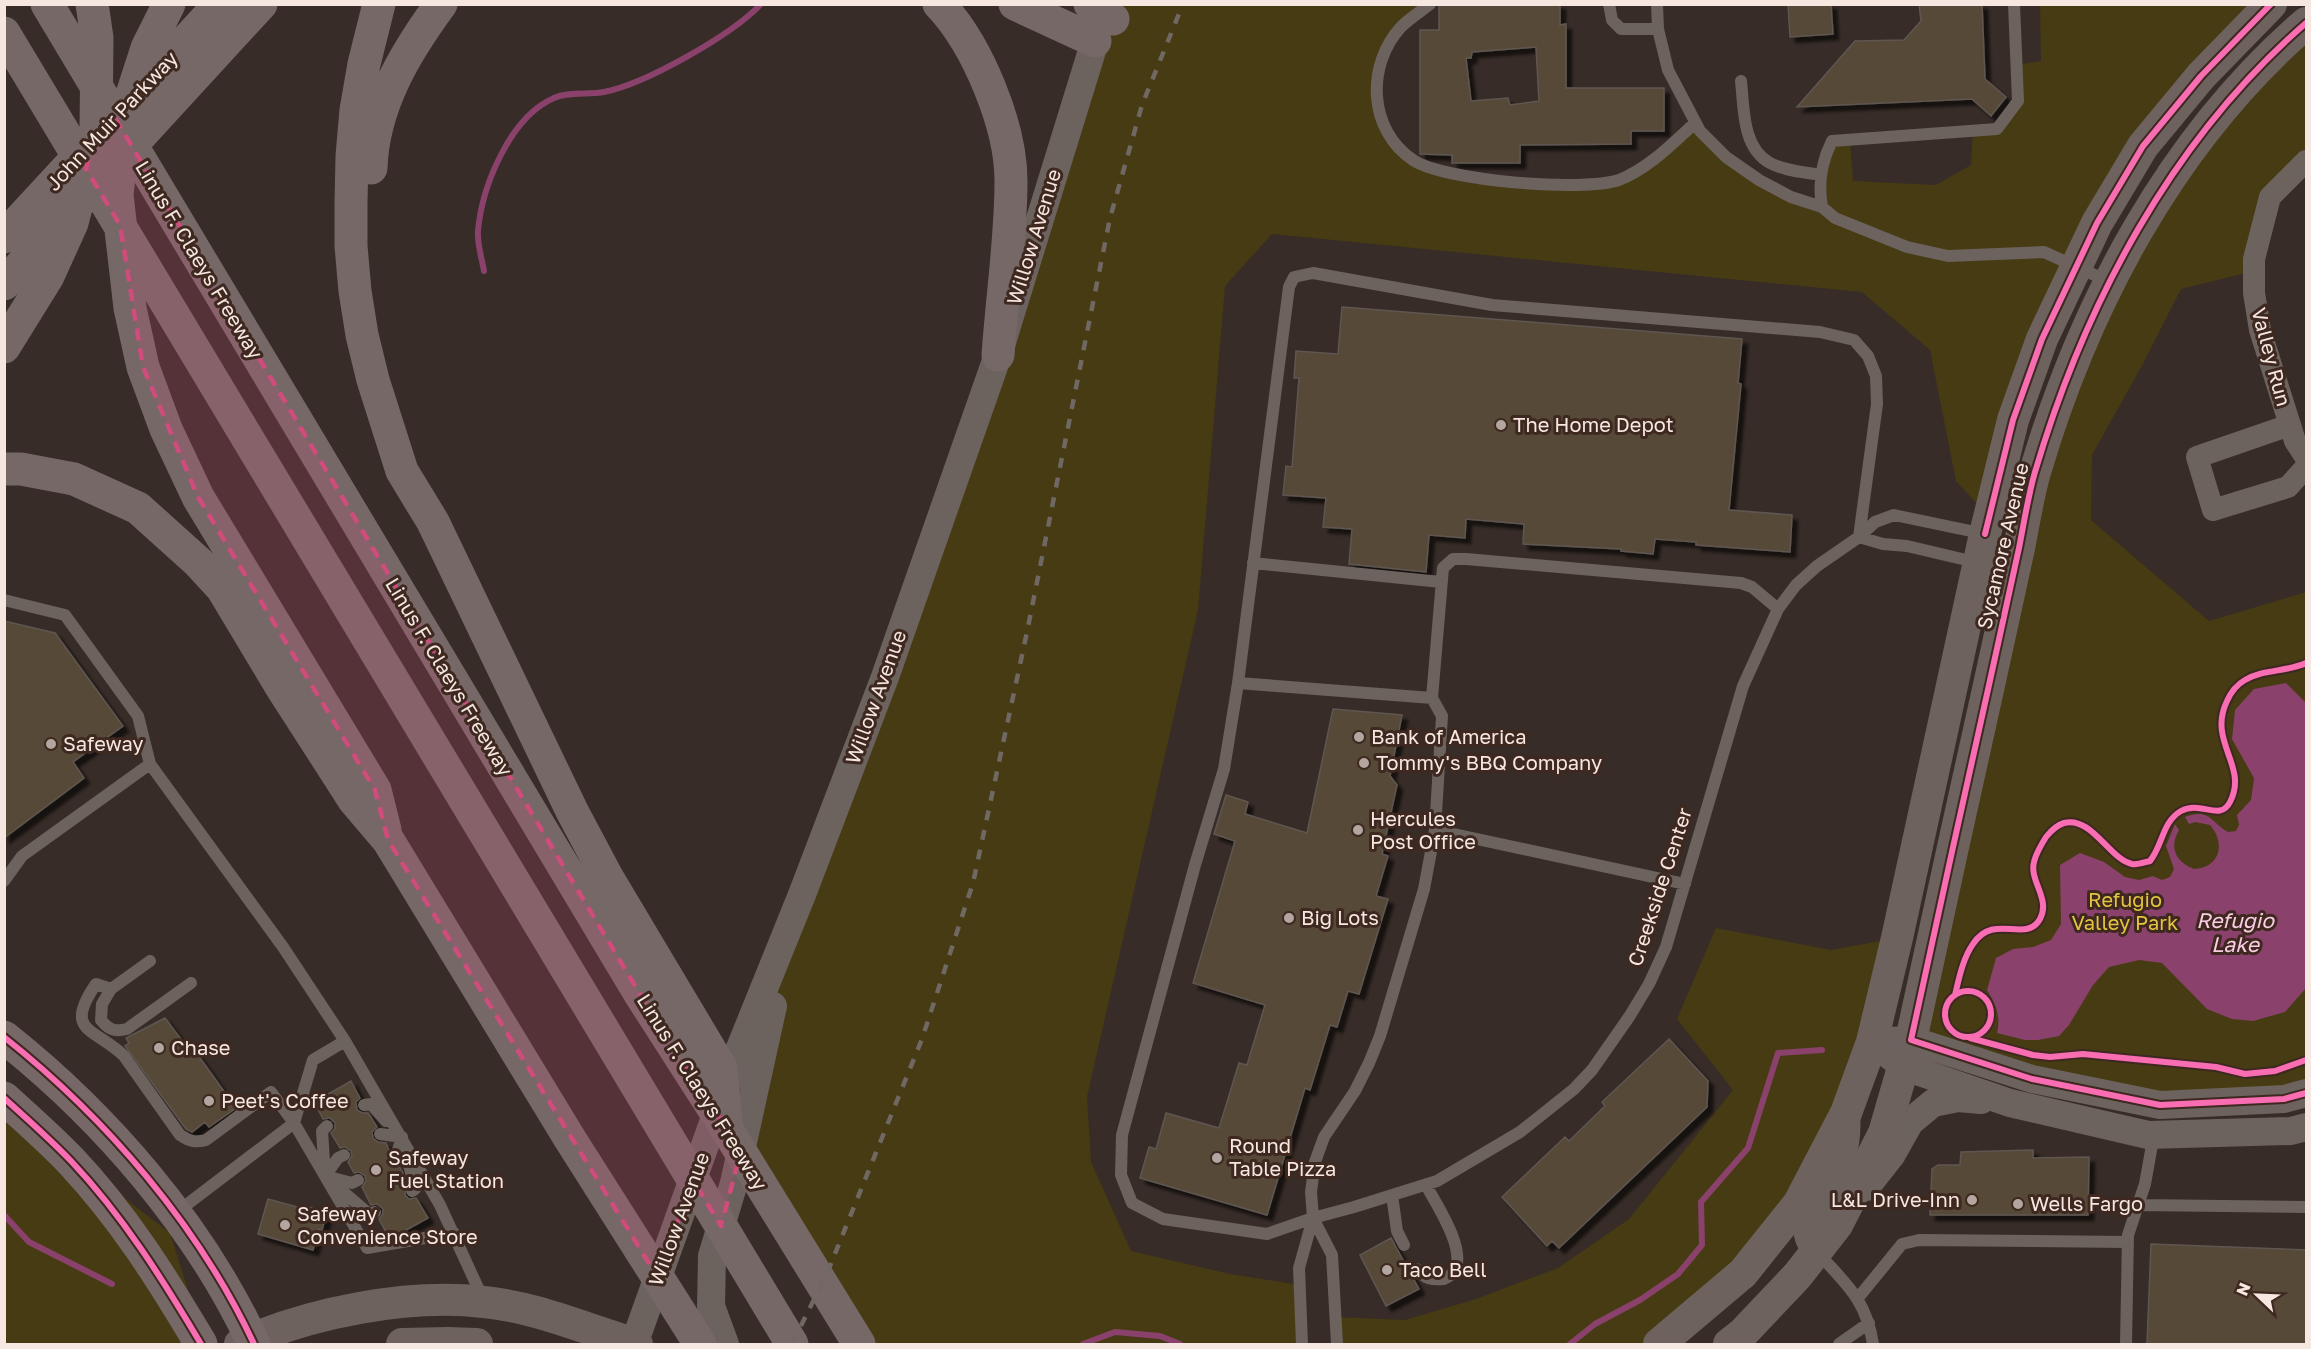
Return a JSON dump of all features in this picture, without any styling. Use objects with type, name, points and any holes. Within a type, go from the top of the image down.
[{"type":"highway","name":"Linus F. Claeys Freeway","points":[[47,4],[640,994],[726,1128],[859,1344]]},
{"type":"highway","points":[[6,346],[48,276],[72,223],[96,129],[97,38],[92,4]]},
{"type":"highway","points":[[169,4],[147,48],[126,113],[117,195],[130,308],[144,367],[166,429],[198,497],[375,790],[388,840]]},
{"type":"highway","name":"John Muir Parkway","points":[[4,237],[220,4]]},
{"type":"highway","name":"John Muir Parkway","points":[[4,284],[261,4]]},
{"type":"highway","points":[[379,4],[364,64],[356,110],[352,156],[352,257],[362,335],[373,380],[402,471],[433,522],[585,836],[721,1068],[726,1128]]},
{"type":"highway","points":[[433,522],[417,468],[393,402],[376,310],[369,227],[372,148],[386,96],[414,40],[441,4]]},
{"type":"highway","points":[[939,4],[973,52],[992,95],[1006,148],[1011,178],[1009,232],[998,355]]},
{"type":"highway","points":[[1016,4],[1100,13]]},
{"type":"highway","points":[[9,40],[792,1344]]},
{"type":"highway","points":[[4,469],[21,469],[74,479],[138,508],[198,562],[222,588],[282,688],[354,800],[388,840],[570,1139],[700,1344]]},
{"type":"main road","name":"Sycamore Avenue","points":[[1659,1344],[1743,1273],[1799,1203],[1846,1113],[1872,1042],[1982,548],[2013,420],[2042,339],[2097,223],[2143,146],[2262,7]]},
{"type":"main road","name":"Sycamore Avenue","points":[[1729,1344],[1743,1333],[1790,1284],[1837,1225],[1884,1133],[1908,1053],[2037,465],[2078,351],[2136,232],[2177,166],[2220,110],[2298,30]]},
{"type":"main road","points":[[4,1037],[82,1105],[133,1161],[174,1214],[230,1299],[249,1343],[316,1318],[383,1304],[428,1301],[484,1302],[580,1325],[635,1344]]},
{"type":"main road","points":[[4,1098],[71,1161],[99,1194],[127,1229],[201,1344]]},
{"type":"main road","points":[[402,1344],[477,1344]]},
{"type":"street","points":[[2262,7],[2298,30]]},
{"type":"street","name":"Willow Avenue","points":[[635,1344],[738,1053],[803,892],[885,677],[998,355],[1100,13]]},
{"type":"street","name":"Valley Run","points":[[2307,161],[2270,197],[2254,260],[2254,293],[2260,330],[2295,441],[2307,458]]},
{"type":"street","points":[[2290,425],[2197,457],[2213,510],[2288,487],[2307,467]]},
{"type":"street","points":[[725,1344],[711,1306],[712,1256],[734,1183],[765,1039],[803,892]]},
{"type":"street","points":[[1872,1042],[1908,1053],[2032,1079],[2157,1120],[2284,1099],[2307,1093]]},
{"type":"street","points":[[1908,1053],[2010,1103]]},
{"type":"street","points":[[1837,1225],[1892,1154],[1910,1122],[1933,1103],[1958,1098],[2157,1120],[2291,1131],[2307,1127]]},
{"type":"street","points":[[1816,1251],[1810,1244],[1807,1224],[1830,1186],[1845,1153],[1848,1132],[1846,1113]]},
{"type":"lane","points":[[1430,4],[1401,27],[1389,44],[1380,64],[1376,85],[1378,110],[1385,129],[1411,159],[1430,169],[1563,186],[1619,180],[1643,168],[1695,123]]},
{"type":"lane","points":[[1609,4],[1612,20],[1621,29],[1658,29]]},
{"type":"lane","points":[[1657,4],[1658,29],[1668,70],[1695,123],[1700,131],[1726,156],[1759,180],[1791,198],[1822,207],[1835,218],[1907,247],[1948,256],[2044,252],[2110,282]]},
{"type":"lane","points":[[1822,207],[1818,187],[1824,156],[1832,141],[1997,129],[2018,100],[2014,4]]},
{"type":"lane","points":[[1741,81],[1747,134],[1756,150],[1769,162],[1820,175]]},
{"type":"lane","name":"Creekside Center","points":[[1859,537],[1877,404],[1876,376],[1868,356],[1854,340],[1820,332],[1492,305],[1313,273],[1294,277],[1289,287],[1238,683],[1224,769],[1195,865],[1122,1135],[1121,1175],[1132,1203],[1163,1219],[1267,1234],[1425,1185],[1458,1170],[1520,1132],[1574,1089],[1592,1070],[1649,984],[1666,947],[1743,686],[1778,609],[1803,578],[1817,566],[1859,537],[1875,522],[1894,515],[1982,548]]},
{"type":"lane","points":[[1859,537],[1883,544],[1982,548],[2018,552]]},
{"type":"lane","points":[[1982,548],[2018,552]]},
{"type":"lane","points":[[1302,1344],[1299,1268],[1313,1218],[1311,1191],[1315,1162],[1324,1137],[1355,1091],[1380,1036],[1424,889],[1435,830],[1442,716],[1432,698],[1443,568],[1453,559],[1466,559],[1742,583],[1752,587],[1778,609]]},
{"type":"lane","points":[[1253,563],[1441,582]]},
{"type":"lane","points":[[4,600],[65,615],[138,716],[150,764],[282,947],[345,1041],[402,1137],[454,1233],[484,1302]]},
{"type":"lane","points":[[1238,683],[1432,698]]},
{"type":"lane","points":[[4,881],[22,856],[150,764]]},
{"type":"lane","points":[[1435,830],[1685,884]]},
{"type":"lane","points":[[150,961],[111,989],[102,1004],[101,1020],[112,1031],[127,1029],[191,983]]},
{"type":"lane","points":[[111,989],[96,984],[82,1007],[81,1020],[87,1030],[116,1048],[124,1056],[180,1135],[187,1140],[197,1142],[206,1140],[271,1092],[294,1123],[367,1248],[454,1233]]},
{"type":"lane","points":[[174,1214],[294,1123],[313,1060],[345,1041]]},
{"type":"lane","points":[[364,1105],[371,1104],[402,1137],[415,1189],[412,1191]]},
{"type":"lane","points":[[2126,1344],[2128,1235],[2139,1205],[2157,1120]]},
{"type":"lane","points":[[327,1126],[322,1131],[325,1176],[369,1214],[375,1212]]},
{"type":"lane","points":[[380,1134],[402,1137]]},
{"type":"lane","points":[[395,1159],[402,1137]]},
{"type":"lane","points":[[325,1176],[338,1158],[344,1155]]},
{"type":"lane","points":[[325,1176],[352,1183],[358,1180]]},
{"type":"lane","points":[[1417,1269],[1420,1275],[1428,1279],[1444,1279],[1455,1269],[1457,1258],[1451,1233],[1425,1185]]},
{"type":"lane","points":[[1392,1196],[1397,1231],[1404,1245]]},
{"type":"lane","points":[[2139,1205],[2307,1207]]},
{"type":"lane","points":[[1313,1218],[1332,1255],[1337,1344]]},
{"type":"lane","points":[[1858,1298],[1902,1244],[1919,1240],[2128,1242]]},
{"type":"lane","points":[[1816,1251],[1858,1298],[1869,1323],[1873,1344]]},
{"type":"lane","points":[[1839,1344],[1869,1323]]},
{"type":"highlighted area","points":[[115,118],[640,994],[741,1151],[721,1226],[693,1180],[658,1278],[388,840],[375,790],[198,497],[143,367],[120,225],[86,169],[93,142]]},
{"type":"green space","points":[[2252,4],[2143,146],[1977,504],[1956,481],[1930,350],[1862,292],[1272,234],[1225,286],[1198,610],[1087,1097],[1091,1162],[1131,1251],[1230,1274],[1300,1285],[1302,1344],[874,1344],[726,1128],[1118,5],[1430,5],[1389,44],[1378,110],[1411,159],[1505,180],[1619,180],[1695,123],[1726,157],[1821,207],[1832,141],[1850,140],[1853,181],[1936,185],[1971,165],[1973,131],[1997,129],[2018,101],[2016,65],[2041,61],[2040,5]]},
{"type":"green space","name":"Refugio Valley Park","points":[[2306,23],[2306,161],[2270,197],[2254,271],[2181,289],[2144,362],[2092,455],[2091,520],[2209,621],[2306,592],[2306,1093],[2160,1105],[1911,1040],[2018,552],[2136,233]]},
{"type":"green space","points":[[1716,928],[1831,950],[1897,938],[1799,1203],[1659,1344],[1337,1344],[1336,1317],[1405,1320],[1476,1299],[1558,1268],[1629,1219],[1733,1090],[1677,1019]]},
{"type":"green space","points":[[4,1106],[170,1233],[205,1344],[5,1344]]},
{"type":"water","name":"Refugio Lake","points":[[2286,683],[2306,703],[2306,988],[2285,1012],[2253,1021],[2232,1019],[2207,1009],[2162,963],[2139,960],[2109,967],[2093,985],[2069,1025],[2059,1036],[2025,1040],[1997,1033],[1997,1011],[1987,990],[1996,958],[2013,949],[2033,947],[2051,940],[2061,924],[2060,865],[2080,853],[2104,862],[2125,877],[2139,880],[2153,876],[2162,880],[2170,877],[2174,869],[2166,846],[2175,824],[2179,830],[2174,842],[2178,858],[2194,869],[2210,864],[2215,859],[2219,847],[2215,832],[2210,825],[2195,822],[2189,824],[2185,817],[2205,815],[2228,832],[2236,831],[2239,825],[2237,815],[2251,800],[2254,778],[2232,739],[2235,710],[2254,689]]},
{"type":"building","points":[[1439,4],[1560,4],[1560,25],[1566,24],[1566,88],[1664,88],[1664,131],[1631,131],[1631,144],[1520,145],[1520,163],[1452,163],[1452,155],[1420,154],[1420,30],[1439,30]],"holes":[[[1536,47],[1539,101],[1510,105],[1508,98],[1471,101],[1466,58],[1471,58],[1472,52]]]},
{"type":"building","points":[[1788,4],[1831,4],[1833,34],[1790,37]]},
{"type":"building","points":[[1919,4],[1982,4],[1985,79],[2006,97],[1991,116],[1972,99],[1797,107],[1855,41],[1904,40],[1921,21]]},
{"type":"building","name":"The Home Depot","points":[[1342,307],[1742,339],[1738,383],[1741,384],[1729,510],[1792,515],[1790,552],[1696,545],[1696,542],[1655,539],[1653,554],[1621,551],[1621,549],[1523,544],[1524,524],[1466,519],[1465,538],[1429,535],[1426,572],[1349,564],[1352,529],[1323,527],[1326,498],[1283,495],[1286,466],[1292,467],[1299,378],[1294,378],[1296,351],[1338,354]]},
{"type":"building","name":"Safeway","points":[[4,621],[55,633],[123,726],[73,762],[84,778],[4,838]]},
{"type":"building","points":[[1333,709],[1402,715],[1390,776],[1397,785],[1382,854],[1388,856],[1376,896],[1388,899],[1359,994],[1348,991],[1337,1027],[1330,1025],[1310,1090],[1305,1088],[1267,1215],[1140,1178],[1149,1147],[1156,1149],[1166,1113],[1219,1128],[1239,1063],[1247,1065],[1265,1005],[1193,983],[1235,841],[1214,834],[1226,795],[1248,802],[1245,814],[1307,833]]},
{"type":"building","points":[[165,1018],[186,1046],[190,1044],[236,1108],[209,1127],[205,1122],[192,1132],[186,1129],[125,1046],[129,1043],[126,1038]]},
{"type":"building","points":[[1669,1039],[1708,1081],[1707,1107],[1559,1248],[1552,1241],[1547,1246],[1502,1197],[1565,1137],[1569,1141],[1605,1106],[1602,1102]]},
{"type":"building","name":"Safeway Fuel Station","points":[[351,1081],[360,1098],[356,1102],[357,1110],[368,1113],[377,1127],[372,1132],[373,1138],[378,1142],[386,1143],[389,1150],[388,1164],[393,1167],[399,1166],[403,1173],[406,1186],[405,1195],[409,1199],[416,1198],[428,1218],[399,1234],[388,1236],[379,1219],[383,1214],[383,1209],[377,1204],[371,1205],[362,1187],[366,1181],[365,1176],[359,1172],[354,1173],[348,1162],[352,1156],[351,1151],[345,1147],[340,1148],[331,1133],[335,1129],[335,1123],[330,1118],[323,1119],[314,1102]]},
{"type":"building","points":[[2033,1150],[2033,1158],[2089,1157],[2088,1215],[1930,1215],[1932,1169],[1938,1165],[1960,1165],[1961,1152]]},
{"type":"building","points":[[268,1199],[308,1210],[308,1207],[327,1212],[313,1250],[258,1234]]},
{"type":"building","points":[[1391,1238],[1419,1289],[1386,1306],[1360,1255]]},
{"type":"building","points":[[2151,1244],[2307,1250],[2307,1344],[2147,1344]]},
{"type":"waterway","points":[[484,271],[478,231],[485,194],[501,155],[524,120],[538,107],[554,98],[572,94],[604,92],[664,69],[730,30],[761,4]]},
{"type":"waterway","points":[[1570,1344],[1595,1324],[1640,1300],[1678,1274],[1702,1245],[1701,1202],[1748,1148],[1778,1053],[1822,1050]]},
{"type":"waterway","points":[[4,1215],[29,1242],[112,1284]]},
{"type":"waterway","points":[[1083,1344],[1115,1332],[1160,1336],[1180,1344]]},
{"type":"railway","points":[[792,1344],[828,1271],[922,1039],[973,883],[1027,632],[1110,218],[1142,105],[1183,4]]},
{"type":"cycle path","points":[[1985,534],[2013,420],[2042,339],[2097,223],[2143,146],[2201,76],[2271,4]]},
{"type":"cycle path","points":[[2306,23],[2258,69],[2214,118],[2175,171],[2139,228],[2107,286],[2080,347],[2056,409],[2028,500],[1911,1040],[2032,1079],[2160,1105],[2284,1099],[2306,1093]]},
{"type":"cycle path","points":[[1955,995],[1967,955],[1981,935],[1990,930],[2027,929],[2034,926],[2040,919],[2043,904],[2034,876],[2034,862],[2046,837],[2056,827],[2064,823],[2083,826],[2124,861],[2132,864],[2150,861],[2166,827],[2181,811],[2188,808],[2221,810],[2226,808],[2230,802],[2235,789],[2235,777],[2224,741],[2222,716],[2234,689],[2252,676],[2306,663]]},
{"type":"cycle path","points":[[1968,991],[1984,998],[1991,1014],[1984,1030],[1968,1037],[1952,1030],[1945,1014],[1952,998],[1968,991]]},
{"type":"cycle path","points":[[4,1037],[78,1103],[147,1177],[178,1216],[206,1258],[232,1300],[254,1344]]},
{"type":"cycle path","points":[[1970,1038],[2033,1055],[2050,1057],[2083,1054],[2216,1067],[2245,1074],[2275,1071],[2306,1060]]},
{"type":"cycle path","points":[[4,1098],[63,1153],[108,1204],[157,1272],[201,1344]]},
{"type":"place","name":"The Home Depot","points":[[1501,425]]},
{"type":"place","name":"Bank of America","points":[[1359,737]]},
{"type":"place","name":"Safeway","points":[[51,744]]},
{"type":"place","name":"Tommy's BBQ Company","points":[[1364,763]]},
{"type":"place","name":"Hercules Post Office","points":[[1358,830]]},
{"type":"place","name":"Big Lots","points":[[1289,918]]},
{"type":"place","name":"Chase","points":[[159,1048]]},
{"type":"place","name":"Peet's Coffee","points":[[209,1101]]},
{"type":"place","name":"Round Table Pizza","points":[[1217,1158]]},
{"type":"place","name":"Safeway Fuel Station","points":[[376,1170]]},
{"type":"place","name":"L&L Drive-Inn","points":[[1972,1200]]},
{"type":"place","name":"Wells Fargo","points":[[2018,1204]]},
{"type":"place","name":"Safeway Convenience Store","points":[[285,1225]]},
{"type":"place","name":"Taco Bell","points":[[1387,1270]]}]
